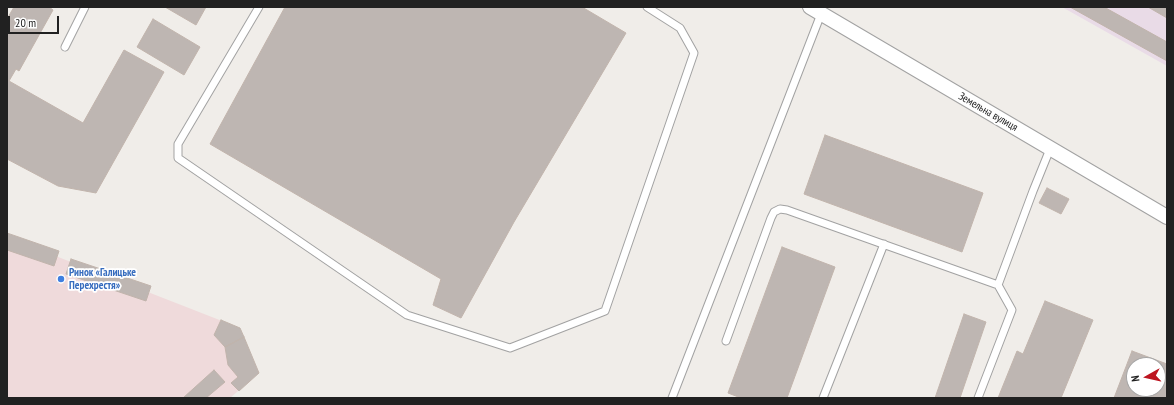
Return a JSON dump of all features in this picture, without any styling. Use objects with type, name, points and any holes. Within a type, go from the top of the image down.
[{"type":"street","name":"Земельна вулиця","points":[[816,11],[1167,217]]},
{"type":"lane","points":[[65,47],[85,7]]},
{"type":"lane","points":[[259,7],[178,144],[178,158],[407,315],[510,348],[605,311],[694,53],[680,28],[647,7]]},
{"type":"lane","points":[[672,398],[816,11]]},
{"type":"lane","points":[[998,285],[1050,149]]},
{"type":"lane","points":[[726,341],[771,218],[774,212],[787,210],[998,285],[1012,310],[978,398]]},
{"type":"lane","points":[[823,398],[884,244]]},
{"type":"shaded area","points":[[1062,7],[1167,7],[1167,66]]},
{"type":"shaded area","name":"Ринок «Галицьке Перехрестя»","points":[[7,237],[240,328],[259,373],[230,398],[7,398]]},
{"type":"building","points":[[14,7],[49,7],[53,10],[19,71],[16,69],[9,81],[83,123],[124,50],[164,72],[96,193],[58,186],[7,159],[7,19]]},
{"type":"building","points":[[165,7],[206,7],[196,25]]},
{"type":"building","points":[[285,7],[582,7],[626,33],[514,222],[461,318],[433,305],[441,279],[210,144]]},
{"type":"building","points":[[1070,7],[1104,7],[1167,42],[1167,61]]},
{"type":"building","points":[[1148,7],[1167,7],[1167,18]]},
{"type":"building","points":[[153,19],[200,47],[184,75],[137,47]]},
{"type":"building","points":[[825,135],[983,193],[962,252],[804,194]]},
{"type":"building","points":[[1047,188],[1069,199],[1061,214],[1039,203]]},
{"type":"building","points":[[7,233],[59,251],[54,266],[7,250]]},
{"type":"building","points":[[782,247],[835,267],[787,398],[741,398],[728,393]]},
{"type":"building","points":[[71,259],[151,286],[146,301],[66,274]]},
{"type":"building","points":[[1045,301],[1093,320],[1061,398],[998,398],[1017,351],[1023,354]]},
{"type":"building","points":[[964,314],[986,322],[960,398],[935,398]]},
{"type":"building","points":[[221,320],[240,328],[244,337],[225,347],[214,335]]},
{"type":"building","points":[[244,337],[259,373],[239,391],[231,383],[238,377],[228,365],[225,347]]},
{"type":"building","points":[[1132,351],[1148,357],[1130,357]]},
{"type":"building","points":[[1166,364],[1167,398],[1114,398],[1126,367],[1126,397],[1166,397]]},
{"type":"building","points":[[214,370],[225,382],[206,398],[183,398]]},
{"type":"place","name":"Ринок «Галицьке Перехрестя»","points":[[61,279]]}]
